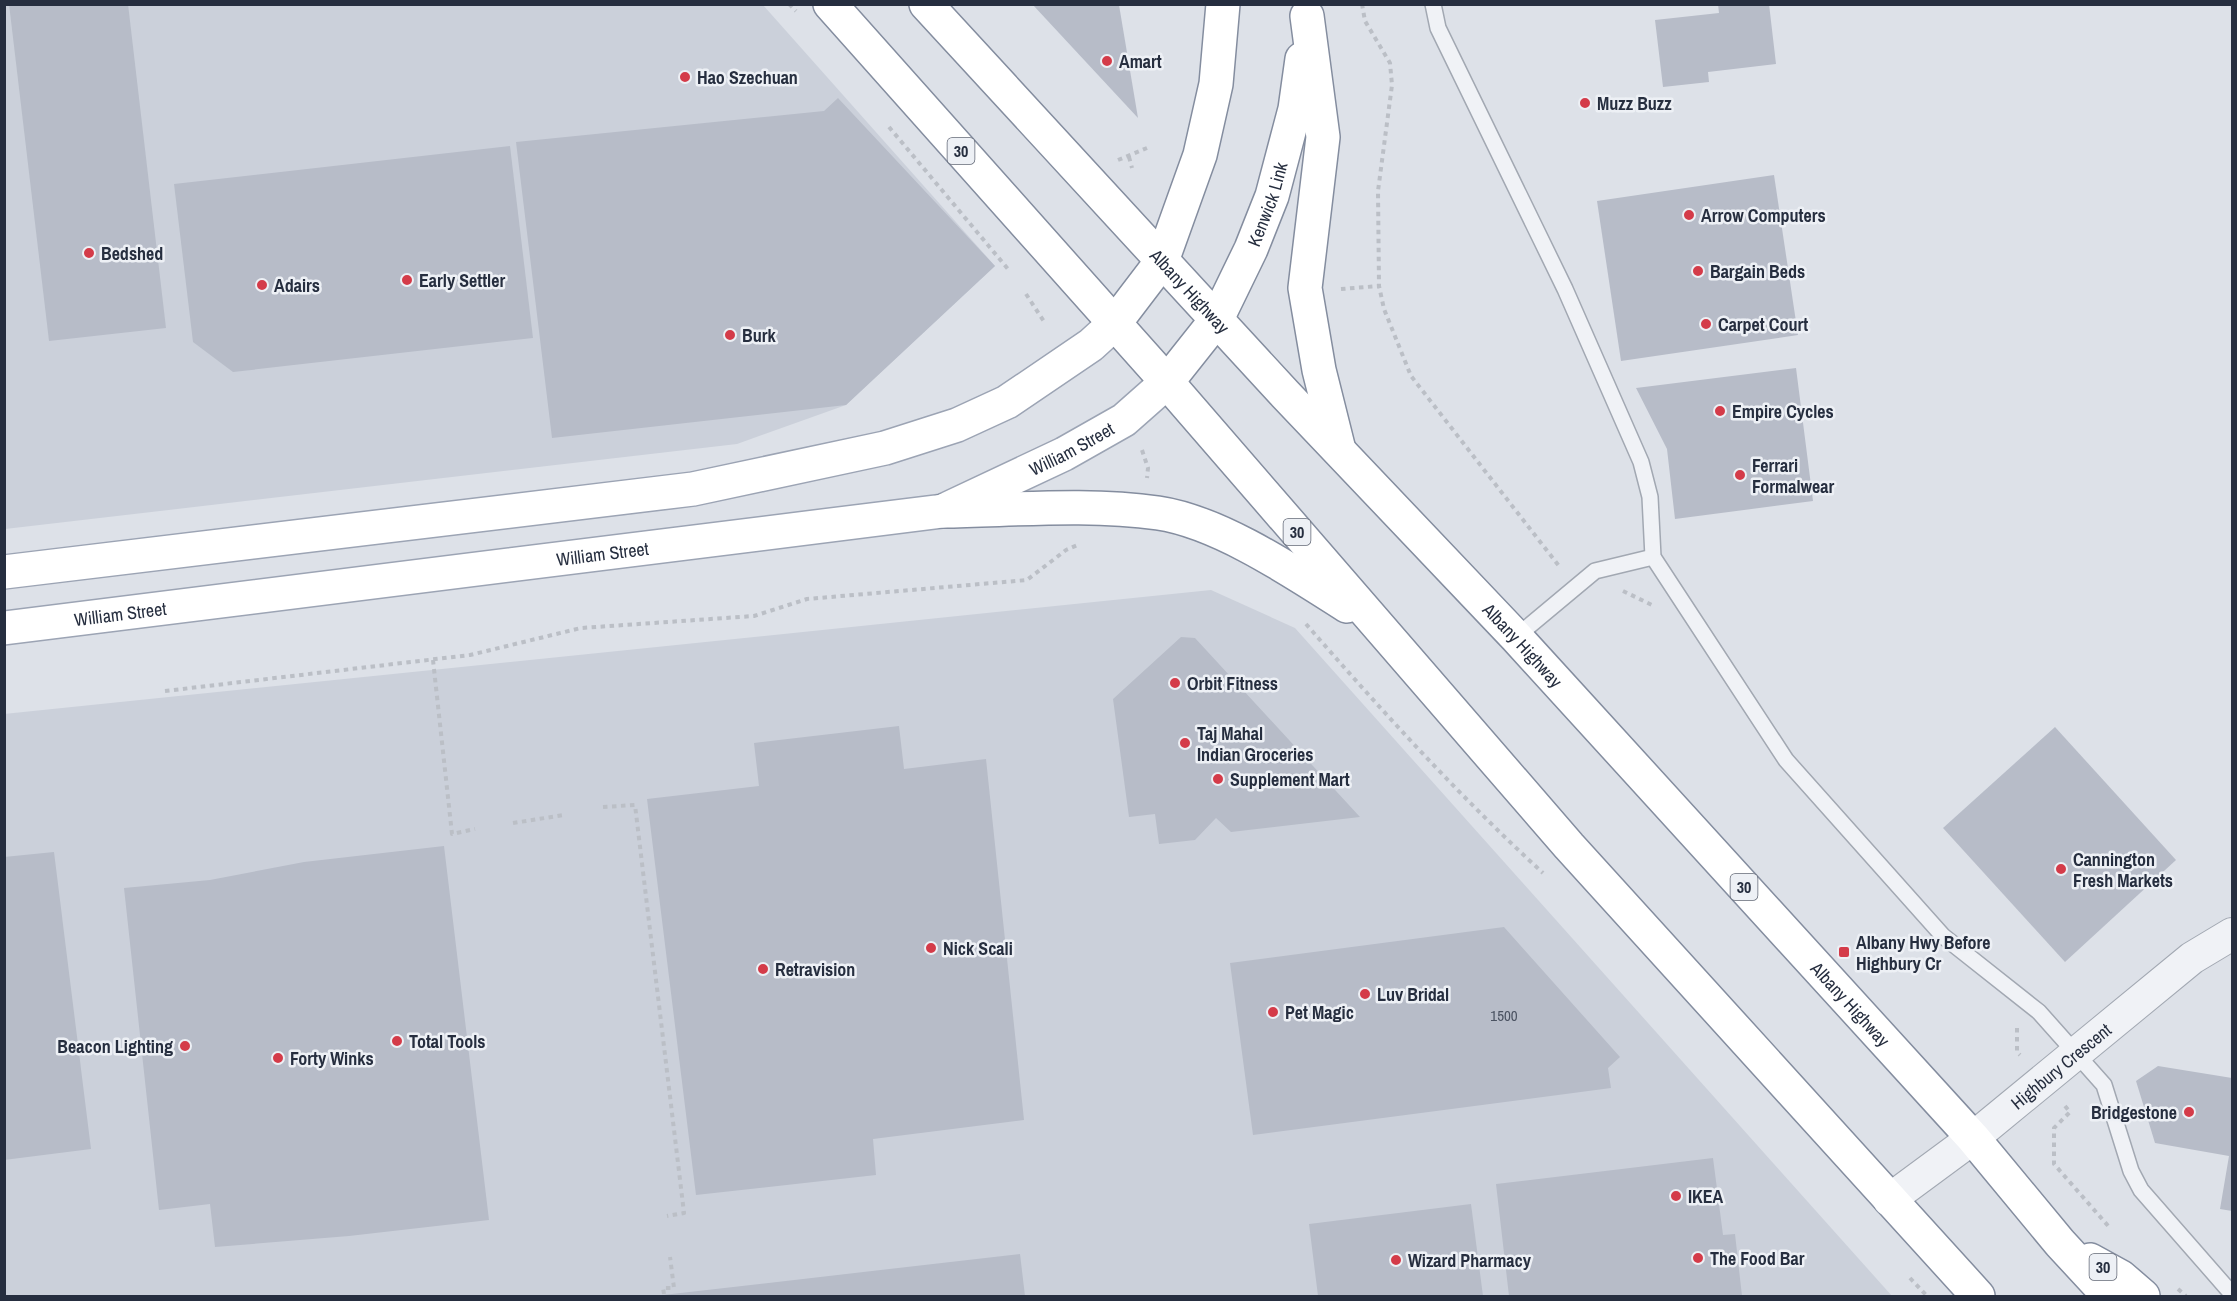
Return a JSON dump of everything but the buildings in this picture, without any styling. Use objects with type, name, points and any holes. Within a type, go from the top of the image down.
[{"type":"main road","name":"30","points":[[830,4],[1167,382],[1569,846],[1978,1296]]},
{"type":"main road","name":"Albany Highway","points":[[926,4],[1340,452],[1516,637],[1973,1138],[2060,1243],[2109,1296]]},
{"type":"main road","points":[[4,573],[693,489],[885,448],[957,425],[1007,402],[1091,345],[1114,324],[1162,261],[1200,155],[1216,84],[1223,4]]},
{"type":"main road","points":[[1307,10],[1323,137],[1305,268],[1305,288],[1319,370],[1340,452]]},
{"type":"main road","name":"Kenwick Link","points":[[1167,382],[1217,319],[1251,249],[1272,196],[1295,109],[1307,10]]},
{"type":"main road","name":"William Street","points":[[4,628],[943,511],[1064,454],[1124,420],[1167,382]]},
{"type":"main road","points":[[943,511],[1104,508],[1159,513],[1203,527],[1277,560],[1381,629]]},
{"type":"main road","name":"30","points":[[2060,1243],[2121,1277],[2143,1296]]},
{"type":"street","name":"Highbury Crescent","points":[[1889,1200],[1973,1138],[2192,958],[2232,934]]},
{"type":"lane","points":[[1433,4],[1438,28],[1565,289],[1641,462],[1650,496],[1653,557],[1786,760],[1943,936],[2038,1012],[2077,1052],[2104,1085],[2131,1171],[2141,1190],[2232,1294]]},
{"type":"lane","points":[[1516,637],[1595,571],[1653,557]]},
{"type":"path","points":[[1362,4],[1365,21],[1390,63],[1392,85],[1378,191],[1379,286],[1384,309],[1411,376],[1591,602],[1622,591],[1653,606]]},
{"type":"path","points":[[904,146],[978,230],[1008,269]]},
{"type":"path","points":[[1132,168],[1128,157],[1147,148]]},
{"type":"path","points":[[1337,289],[1379,286]]},
{"type":"path","points":[[1026,294],[1045,323]]},
{"type":"path","points":[[1138,440],[1148,468],[1147,479]]},
{"type":"path","points":[[165,691],[470,655],[581,628],[754,615],[807,599],[1027,580],[1066,549],[1086,542]]},
{"type":"path","points":[[1299,616],[1411,744],[1474,810],[1552,881]]},
{"type":"path","points":[[433,660],[452,834],[475,829]]},
{"type":"path","points":[[603,807],[635,805],[684,1213],[667,1216]]},
{"type":"path","points":[[513,824],[564,815]]},
{"type":"path","points":[[2010,1022],[2018,1030],[2017,1052],[2070,1112],[2054,1128],[2054,1164]]},
{"type":"path","points":[[664,1294],[663,1288],[674,1288],[670,1257]]},
{"type":"path","points":[[1903,1270],[1927,1296]]},
{"type":"shaded area","points":[[4,5],[763,5],[995,266],[846,405],[737,444],[5,529]]},
{"type":"shaded area","points":[[1211,590],[1295,628],[1892,1296],[5,1296],[4,714]]},
{"type":"place","name":"Amart","points":[[1107,61]]},
{"type":"place","name":"Hao Szechuan","points":[[685,77]]},
{"type":"place","name":"Muzz Buzz","points":[[1585,103]]},
{"type":"place","name":"Arrow Computers","points":[[1689,215]]},
{"type":"place","name":"Bedshed","points":[[89,253]]},
{"type":"place","name":"Bargain Beds","points":[[1698,271]]},
{"type":"place","name":"Early Settler","points":[[407,280]]},
{"type":"place","name":"Adairs","points":[[262,285]]},
{"type":"place","name":"Carpet Court","points":[[1706,324]]},
{"type":"place","name":"Burk","points":[[730,335]]},
{"type":"place","name":"Empire Cycles","points":[[1720,411]]},
{"type":"place","name":"Ferrari Formalwear","points":[[1740,475]]},
{"type":"place","name":"Orbit Fitness","points":[[1175,683]]},
{"type":"place","name":"Taj Mahal Indian Groceries","points":[[1185,743]]},
{"type":"place","name":"Supplement Mart","points":[[1218,779]]},
{"type":"place","name":"Cannington Fresh Markets","points":[[2061,869]]},
{"type":"place","name":"Nick Scali","points":[[931,948]]},
{"type":"place","name":"Albany Hwy Before Highbury Cr","points":[[1844,952]]},
{"type":"place","name":"Retravision","points":[[763,969]]},
{"type":"place","name":"Luv Bridal","points":[[1365,994]]},
{"type":"place","name":"Pet Magic","points":[[1273,1012]]},
{"type":"place","name":"Total Tools","points":[[397,1041]]},
{"type":"place","name":"Beacon Lighting","points":[[185,1046]]},
{"type":"place","name":"Forty Winks","points":[[278,1058]]},
{"type":"place","name":"Bridgestone","points":[[2189,1112]]},
{"type":"place","name":"IKEA","points":[[1676,1196]]},
{"type":"place","name":"The Food Bar","points":[[1698,1258]]},
{"type":"place","name":"Wizard Pharmacy","points":[[1396,1260]]}]
